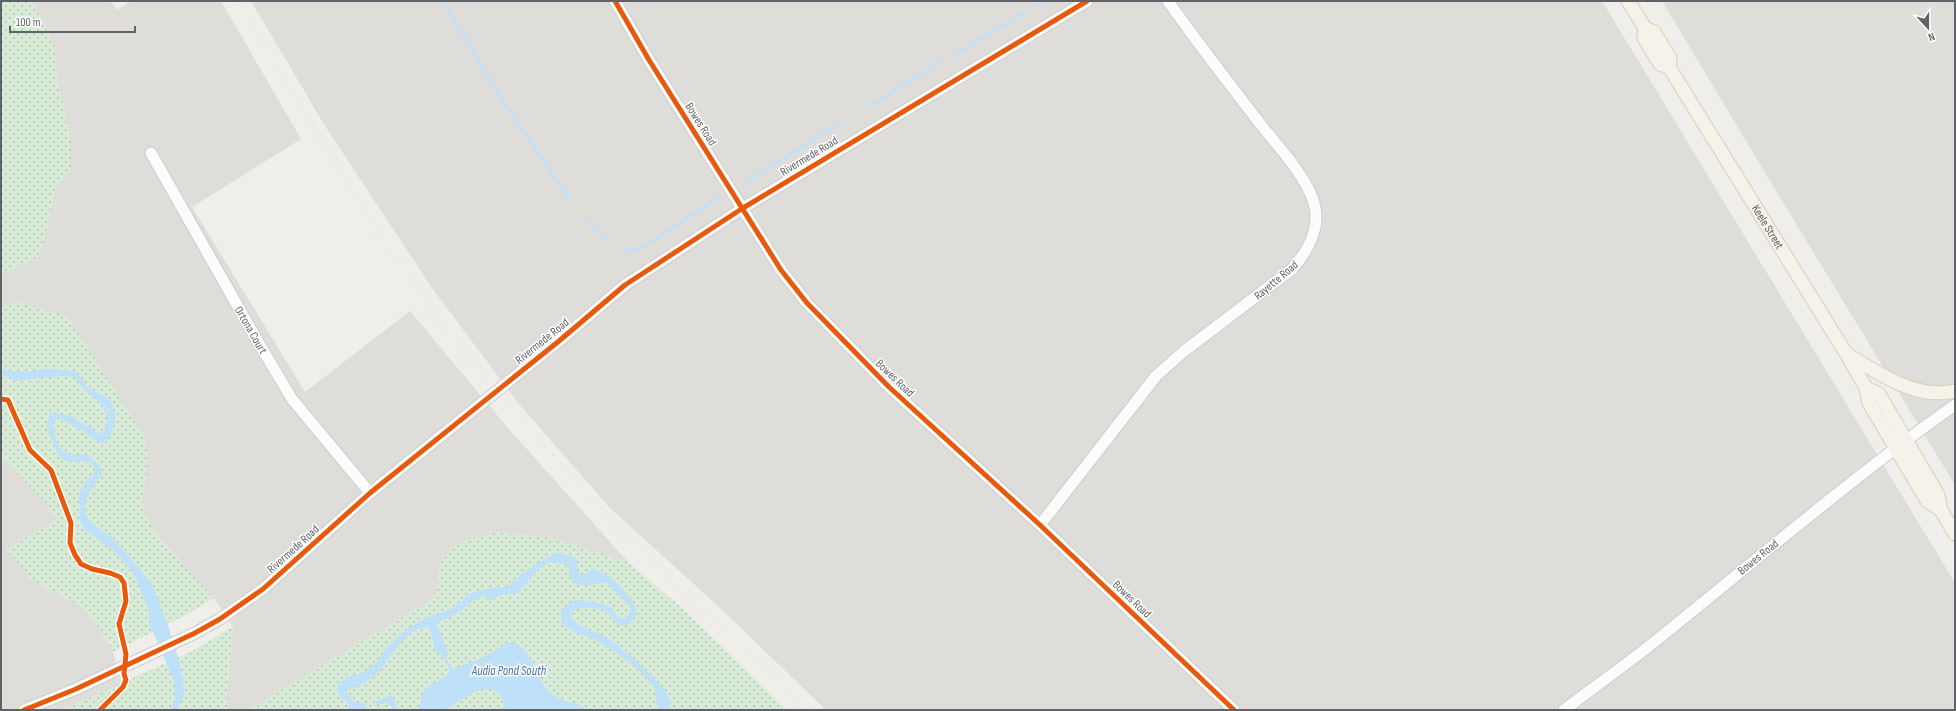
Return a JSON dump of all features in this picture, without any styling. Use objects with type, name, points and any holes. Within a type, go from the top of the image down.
[{"type":"main road","name":"Keele Street","points":[[1628,1],[1645,28],[1644,38],[1660,64],[1669,67],[1866,388],[1879,394],[1900,444],[1938,494],[1941,510],[1955,534]]},
{"type":"main road","points":[[1847,355],[1908,388],[1942,394],[1955,391]]},
{"type":"street","name":"Bowes Road","points":[[615,1],[649,60],[781,270],[827,325],[888,387],[1040,525],[1234,710]]},
{"type":"street","name":"Rivermede Road","points":[[24,710],[76,689],[196,633],[220,619],[263,589],[370,493],[559,341],[625,285],[743,208],[1087,1]]},
{"type":"street","name":"Rayette Road","points":[[1040,525],[1156,376],[1183,352],[1292,268],[1303,256],[1311,242],[1315,210],[1310,190],[1276,143],[1211,62],[1168,1]]},
{"type":"street","name":"Ortona Court","points":[[151,153],[292,399],[370,493]]},
{"type":"street","name":"Bowes Road","points":[[1564,710],[1652,643],[1829,499],[1900,444],[1955,405]]},
{"type":"shaded area","points":[[31,1],[110,1],[117,10],[130,1],[221,1],[301,139],[192,207],[305,392],[410,311],[508,428],[628,562],[556,539],[498,532],[441,561],[436,597],[248,710],[229,710],[226,704],[233,627],[214,598],[154,532],[141,503],[146,482],[18,302],[1,308],[1,274],[37,258],[42,247],[55,191],[71,167],[71,142],[57,79],[54,44]]},
{"type":"shaded area","points":[[251,1],[1602,1],[1955,583],[1955,710],[826,710],[720,608],[609,507],[518,403],[432,288],[325,126]]},
{"type":"shaded area","points":[[1662,1],[1955,1],[1955,485],[1767,176]]},
{"type":"shaded area","points":[[1,456],[47,504],[55,520],[7,550],[31,579],[82,607],[98,626],[113,652],[121,684],[63,710],[1,710]]},
{"type":"green space","points":[[1,1],[31,1],[54,44],[57,79],[71,142],[71,167],[55,191],[42,247],[37,258],[1,274]]},
{"type":"green space","points":[[17,302],[67,316],[143,434],[148,454],[146,482],[141,503],[154,532],[214,598],[184,616],[113,652],[98,626],[82,607],[31,579],[7,550],[55,520],[47,504],[1,456],[1,308]]},
{"type":"green space","points":[[498,532],[556,539],[628,562],[682,608],[787,710],[248,710],[436,597],[441,561],[458,543]]},
{"type":"green space","points":[[233,627],[226,704],[229,710],[63,710],[194,650]]},
{"type":"water","points":[[1,367],[12,374],[46,369],[75,371],[89,388],[106,397],[114,407],[114,427],[105,444],[93,439],[71,421],[58,418],[53,422],[56,440],[66,452],[72,454],[89,455],[100,466],[102,475],[87,497],[85,508],[86,513],[91,522],[113,538],[153,587],[176,650],[183,680],[184,690],[182,700],[177,710],[171,710],[175,698],[174,681],[150,625],[148,609],[137,581],[129,567],[115,552],[84,529],[79,519],[82,493],[93,478],[96,470],[90,463],[83,461],[71,462],[58,456],[46,424],[50,417],[58,414],[69,415],[101,434],[110,419],[108,409],[85,390],[74,377],[58,376],[15,381],[1,374]]},
{"type":"water","points":[[560,553],[577,558],[577,569],[581,576],[593,569],[607,575],[620,585],[630,597],[637,611],[634,620],[624,626],[617,623],[608,613],[600,609],[580,608],[573,612],[570,616],[577,624],[612,641],[653,676],[667,695],[670,702],[670,710],[658,710],[654,687],[644,674],[614,651],[590,637],[576,633],[562,624],[561,611],[574,600],[607,605],[613,609],[619,618],[625,618],[630,613],[630,606],[606,582],[580,585],[571,579],[569,574],[569,565],[549,562],[536,572],[518,593],[501,595],[488,601],[483,595],[474,600],[457,614],[438,622],[437,624],[448,653],[442,656],[434,649],[434,643],[429,627],[412,633],[398,646],[381,669],[372,678],[345,691],[354,702],[364,703],[368,710],[350,710],[347,701],[340,698],[337,689],[339,684],[347,677],[363,673],[377,662],[383,651],[404,631],[426,618],[454,608],[471,593],[490,588],[507,587],[526,570],[554,554]]},
{"type":"water","name":"Audia Pond South","points":[[512,642],[525,650],[543,684],[552,694],[560,699],[584,707],[585,710],[500,710],[505,705],[504,700],[493,690],[486,689],[478,690],[443,710],[418,710],[423,692],[430,684],[437,683],[451,670],[484,657],[507,643]]},
{"type":"water","points":[[391,695],[394,698],[397,710],[393,710],[389,702],[375,706],[374,702]]},
{"type":"waterway","points":[[443,1],[506,106],[571,201]]},
{"type":"waterway","points":[[1033,7],[1045,1]]},
{"type":"waterway","points":[[952,56],[1024,13]]},
{"type":"waterway","points":[[869,107],[942,61]]},
{"type":"waterway","points":[[747,181],[842,122]]},
{"type":"waterway","points":[[626,251],[643,247],[718,198]]},
{"type":"waterway","points":[[587,221],[605,240]]},
{"type":"waterway","points":[[9,372],[29,373]]},
{"type":"waterway","points":[[101,401],[108,415],[108,426]]},
{"type":"waterway","points":[[50,421],[50,416],[54,413],[58,415]]},
{"type":"waterway","points":[[62,418],[80,429]]},
{"type":"waterway","points":[[81,505],[80,495],[86,483],[97,472]]},
{"type":"waterway","points":[[443,654],[451,670]]},
{"type":"railway","points":[[240,1],[311,124],[349,185],[430,302],[473,359],[518,414],[594,500],[654,562],[810,710]]},
{"type":"railway","points":[[375,236],[396,266]]},
{"type":"railway","points":[[428,309],[470,363]]},
{"type":"railway","points":[[590,502],[665,580]]},
{"type":"cycle path","points":[[615,1],[649,60],[781,270],[807,303],[889,387],[1040,525],[1234,710]]},
{"type":"cycle path","points":[[24,710],[76,689],[195,633],[220,619],[263,589],[370,493],[559,341],[625,285],[743,208],[1087,1]]},
{"type":"cycle path","points":[[1,399],[8,400],[30,450],[51,470],[71,523],[70,543],[81,564],[92,569],[120,577],[124,583],[126,601],[119,624],[126,654],[124,674],[126,680],[123,687],[100,710]]}]
